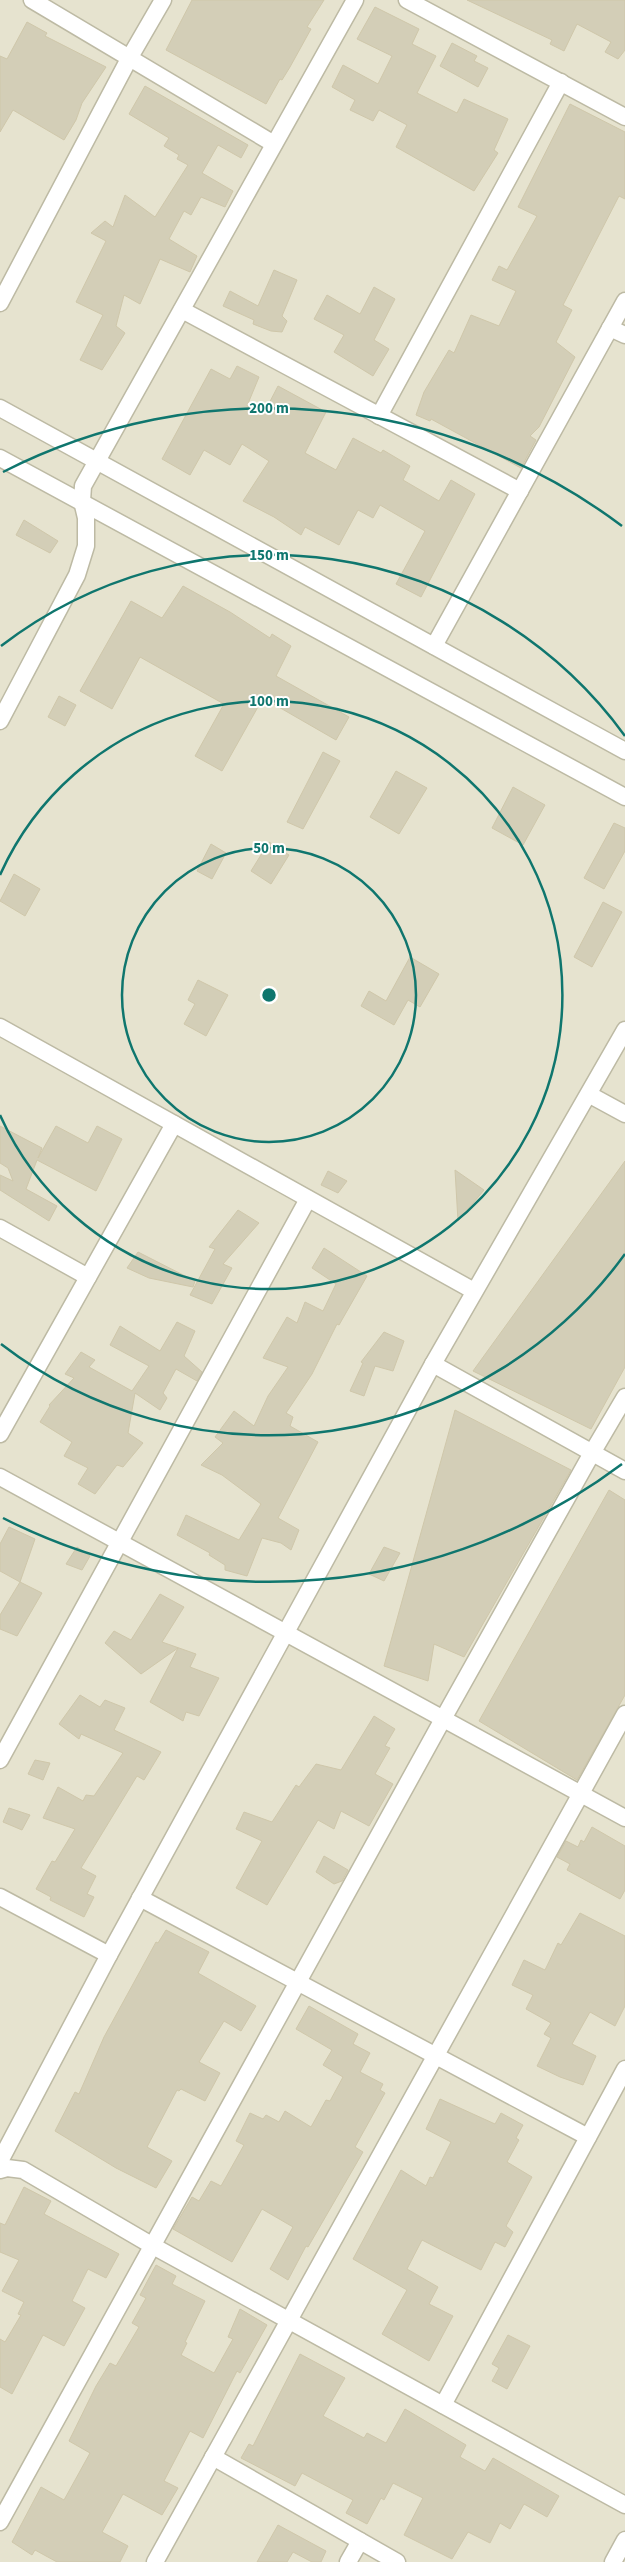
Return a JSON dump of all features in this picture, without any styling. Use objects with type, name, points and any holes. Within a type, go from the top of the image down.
[{"type":"street","points":[[32,0],[274,144]]},
{"type":"street","points":[[0,303],[130,57],[163,0]]},
{"type":"street","points":[[0,721],[77,575],[86,546],[86,518],[82,501],[83,486],[356,0]]},
{"type":"street","points":[[407,0],[625,117]]},
{"type":"street","points":[[379,416],[561,82]]},
{"type":"street","points":[[434,646],[520,491],[618,331],[625,301]]},
{"type":"street","points":[[182,310],[520,491]]},
{"type":"street","points":[[0,408],[625,751]]},
{"type":"street","points":[[0,458],[625,797]]},
{"type":"street","points":[[0,1027],[474,1291]]},
{"type":"street","points":[[0,2161],[109,1955],[432,1364],[590,1095],[625,1030]]},
{"type":"street","points":[[590,1095],[625,1114]]},
{"type":"street","points":[[0,1434],[174,1124]]},
{"type":"street","points":[[0,1760],[308,1199]]},
{"type":"street","points":[[0,1228],[88,1277]]},
{"type":"street","points":[[432,1364],[625,1470]]},
{"type":"street","points":[[0,2522],[444,1719],[625,1397]]},
{"type":"street","points":[[0,1477],[625,1818]]},
{"type":"street","points":[[155,2562],[625,1714]]},
{"type":"street","points":[[0,1897],[109,1955]]},
{"type":"street","points":[[140,1898],[299,1981],[588,2137]]},
{"type":"street","points":[[443,2405],[625,2069]]},
{"type":"street","points":[[0,2170],[7,2168],[23,2170],[152,2246],[625,2505]]},
{"type":"street","points":[[213,2457],[397,2562]]},
{"type":"street","points":[[613,2562],[625,2540]]},
{"type":"street","points":[[348,2562],[360,2541]]},
{"type":"shaded area","points":[[0,0],[625,0],[625,2562],[0,2562]]},
{"type":"building","points":[[192,0],[324,0],[307,27],[311,29],[290,67],[282,80],[280,79],[266,104],[166,50]]},
{"type":"building","points":[[467,0],[625,0],[625,50],[618,59],[605,52],[611,42],[577,24],[564,51],[550,44],[552,40]]},
{"type":"building","points":[[375,7],[419,29],[412,44],[436,56],[417,93],[457,113],[464,99],[508,119],[494,150],[498,153],[474,191],[396,147],[407,125],[379,110],[373,121],[350,110],[355,100],[332,87],[343,65],[378,84],[392,56],[357,39]]},
{"type":"building","points":[[27,22],[47,33],[45,36],[106,67],[82,103],[76,120],[64,140],[13,110],[0,132],[0,56],[7,59]]},
{"type":"building","points":[[452,43],[477,56],[474,61],[488,68],[478,87],[440,66]]},
{"type":"building","points":[[145,86],[248,145],[241,158],[218,145],[202,173],[233,191],[225,207],[201,197],[191,215],[184,211],[169,239],[197,256],[190,272],[160,259],[140,304],[124,295],[116,326],[125,333],[102,370],[80,360],[103,315],[76,302],[106,241],[91,233],[105,221],[113,227],[125,195],[155,217],[188,165],[177,159],[179,155],[164,146],[169,138],[129,114]]},
{"type":"building","points":[[570,104],[625,132],[625,199],[619,196],[563,305],[572,310],[556,342],[575,357],[539,427],[530,436],[536,440],[521,468],[431,419],[430,421],[416,415],[424,392],[449,350],[454,353],[471,315],[499,326],[516,291],[492,280],[499,266],[507,270],[537,216],[518,207]]},
{"type":"building","points":[[274,270],[297,280],[282,316],[287,321],[282,332],[271,331],[253,324],[254,320],[223,306],[230,291],[258,306]]},
{"type":"building","points":[[374,287],[395,299],[374,340],[389,349],[373,376],[334,352],[344,335],[314,319],[327,295],[360,314]]},
{"type":"building","points":[[237,366],[259,377],[247,406],[264,413],[278,386],[326,412],[305,453],[336,470],[353,438],[381,453],[383,450],[410,466],[403,480],[439,501],[451,480],[475,494],[421,597],[396,584],[425,531],[380,505],[373,518],[358,510],[339,545],[305,527],[301,535],[274,517],[243,501],[269,461],[242,444],[230,465],[204,450],[190,475],[162,459],[211,369],[230,379]]},
{"type":"building","points":[[24,520],[58,541],[50,553],[16,535]]},
{"type":"building","points":[[183,586],[230,612],[270,638],[272,634],[291,646],[276,676],[349,717],[336,740],[263,698],[222,771],[195,756],[224,704],[140,657],[112,709],[80,691],[131,601],[162,618]]},
{"type":"building","points":[[59,696],[76,705],[65,726],[48,717]]},
{"type":"building","points":[[323,752],[340,761],[303,829],[287,822]]},
{"type":"building","points":[[396,771],[427,788],[399,834],[370,817]]},
{"type":"building","points":[[513,787],[545,805],[523,845],[492,828]]},
{"type":"building","points":[[614,823],[625,828],[625,851],[604,889],[584,878]]},
{"type":"building","points":[[269,842],[289,855],[271,884],[251,871]]},
{"type":"building","points":[[211,844],[226,853],[212,879],[197,871]]},
{"type":"building","points":[[14,874],[40,889],[25,916],[0,901]]},
{"type":"building","points":[[603,902],[622,912],[592,967],[574,957]]},
{"type":"building","points":[[410,957],[439,974],[420,1007],[408,1000],[394,1025],[361,1006],[369,991],[386,1001]]},
{"type":"building","points":[[198,980],[228,995],[206,1036],[184,1024],[195,1004],[188,1000]]},
{"type":"building","points":[[0,1126],[42,1148],[38,1158],[56,1126],[88,1143],[97,1126],[122,1139],[96,1191],[37,1160],[26,1189],[57,1206],[49,1221],[0,1190],[0,1175],[13,1181],[8,1168],[0,1163]]},
{"type":"building","points":[[625,1161],[625,1367],[591,1429],[473,1371]]},
{"type":"building","points":[[455,1170],[484,1190],[458,1221]]},
{"type":"building","points":[[328,1171],[347,1181],[338,1193],[321,1185]]},
{"type":"building","points":[[238,1210],[259,1223],[223,1264],[232,1268],[212,1304],[190,1295],[215,1249],[209,1247]]},
{"type":"building","points":[[324,1248],[367,1276],[339,1325],[337,1324],[312,1374],[286,1413],[293,1417],[290,1426],[318,1442],[278,1518],[299,1530],[291,1550],[281,1543],[262,1538],[247,1576],[225,1570],[225,1565],[209,1555],[210,1553],[177,1535],[186,1515],[239,1540],[261,1504],[222,1475],[201,1465],[223,1443],[215,1437],[234,1411],[254,1426],[268,1396],[288,1367],[263,1358],[287,1317],[297,1323],[305,1302],[323,1311],[336,1284],[312,1268]]},
{"type":"building","points":[[138,1252],[195,1281],[193,1287],[149,1278],[127,1268]]},
{"type":"building","points":[[177,1322],[195,1331],[184,1356],[202,1372],[197,1381],[176,1369],[163,1393],[167,1398],[160,1410],[135,1393],[128,1433],[143,1443],[123,1467],[117,1465],[95,1494],[78,1484],[88,1468],[64,1456],[72,1442],[40,1422],[49,1405],[74,1378],[65,1374],[81,1352],[95,1360],[89,1367],[132,1391],[149,1366],[110,1345],[120,1326],[160,1351]]},
{"type":"building","points":[[384,1332],[404,1341],[393,1371],[375,1366],[364,1396],[350,1391],[363,1363],[361,1362]]},
{"type":"building","points":[[455,1410],[571,1470],[464,1657],[434,1644],[428,1681],[384,1666]]},
{"type":"building","points":[[609,1490],[625,1500],[625,1695],[577,1780],[479,1721]]},
{"type":"building","points":[[9,1527],[35,1539],[20,1582],[0,1571],[0,1544]]},
{"type":"building","points":[[77,1547],[90,1556],[82,1570],[66,1564]]},
{"type":"building","points":[[384,1547],[400,1553],[384,1581],[369,1574]]},
{"type":"building","points":[[20,1582],[42,1593],[17,1636],[0,1629],[0,1615]]},
{"type":"building","points":[[160,1594],[184,1607],[162,1642],[196,1654],[190,1667],[219,1678],[199,1716],[186,1712],[183,1721],[150,1702],[178,1648],[141,1674],[105,1643],[114,1631],[131,1640]]},
{"type":"building","points":[[80,1695],[100,1707],[105,1700],[125,1708],[114,1730],[161,1752],[144,1780],[137,1776],[81,1868],[96,1876],[87,1894],[94,1897],[84,1917],[50,1900],[51,1897],[36,1889],[52,1861],[55,1862],[75,1829],[43,1818],[58,1787],[83,1801],[86,1795],[94,1796],[123,1753],[81,1734],[79,1739],[59,1724]]},
{"type":"building","points":[[374,1716],[395,1729],[385,1746],[390,1748],[375,1774],[393,1784],[369,1826],[341,1811],[334,1829],[318,1820],[267,1905],[236,1888],[262,1841],[236,1829],[244,1812],[272,1822],[296,1785],[299,1787],[316,1764],[341,1770]]},
{"type":"building","points":[[35,1760],[50,1763],[43,1780],[28,1774]]},
{"type":"building","points":[[9,1808],[30,1815],[22,1830],[3,1822]]},
{"type":"building","points":[[592,1827],[625,1846],[625,1890],[620,1899],[567,1870],[570,1864],[557,1857],[566,1841],[578,1847],[581,1840],[584,1842]]},
{"type":"building","points":[[324,1856],[348,1870],[342,1881],[334,1884],[316,1872]]},
{"type":"building","points":[[580,1913],[625,1936],[625,2006],[615,2026],[590,2012],[572,2044],[596,2056],[583,2085],[537,2066],[551,2038],[544,2034],[551,2023],[526,2009],[533,1995],[512,1985],[524,1960],[545,1970],[558,1943],[561,1945]]},
{"type":"building","points":[[166,1930],[209,1952],[198,1973],[256,2006],[241,2031],[224,2021],[199,2062],[220,2073],[205,2101],[181,2089],[177,2090],[147,2147],[172,2161],[156,2188],[116,2168],[55,2131],[75,2092],[79,2094],[104,2037],[156,1942],[158,1943]]},
{"type":"building","points":[[309,2006],[358,2034],[353,2044],[370,2053],[360,2072],[383,2084],[380,2090],[385,2093],[355,2147],[363,2152],[308,2247],[306,2246],[288,2280],[270,2269],[293,2227],[262,2209],[232,2262],[173,2229],[192,2197],[199,2201],[211,2181],[221,2186],[244,2145],[236,2141],[250,2113],[263,2119],[266,2115],[279,2122],[285,2111],[311,2127],[326,2100],[330,2101],[343,2077],[323,2065],[332,2050],[296,2029]]},
{"type":"building","points":[[440,2099],[495,2124],[501,2113],[523,2125],[516,2138],[519,2140],[507,2162],[532,2177],[506,2226],[513,2232],[505,2247],[495,2242],[481,2270],[422,2240],[407,2269],[438,2287],[429,2304],[453,2316],[429,2361],[382,2334],[407,2290],[353,2259],[401,2170],[426,2186],[430,2177],[433,2178],[451,2142],[426,2129]]},
{"type":"building","points":[[24,2187],[51,2201],[44,2214],[119,2254],[106,2278],[88,2269],[72,2301],[85,2308],[64,2346],[43,2335],[12,2394],[0,2387],[0,2339],[5,2342],[21,2315],[18,2314],[24,2302],[2,2291],[19,2260],[0,2252],[0,2223],[5,2225]]},
{"type":"building","points":[[156,2265],[176,2276],[172,2284],[205,2301],[185,2342],[187,2343],[181,2355],[214,2373],[233,2339],[228,2337],[240,2309],[267,2325],[240,2373],[237,2371],[203,2438],[190,2431],[164,2481],[178,2488],[162,2515],[123,2494],[102,2532],[128,2546],[120,2562],[57,2562],[35,2550],[32,2555],[12,2542],[41,2487],[64,2500],[90,2453],[69,2441],[96,2386],[110,2363],[116,2366],[139,2327],[132,2323],[146,2298],[140,2295]]},
{"type":"building","points":[[508,2335],[530,2346],[507,2389],[492,2381],[499,2368],[492,2364]]},
{"type":"building","points":[[300,2354],[345,2378],[323,2416],[364,2438],[367,2433],[386,2443],[405,2409],[466,2445],[460,2457],[485,2471],[493,2458],[559,2496],[547,2517],[524,2504],[510,2529],[500,2523],[490,2543],[468,2532],[452,2559],[404,2535],[423,2498],[393,2483],[384,2500],[381,2498],[367,2524],[346,2513],[353,2500],[302,2473],[295,2486],[241,2458],[249,2444],[253,2446]]},
{"type":"building","points":[[278,2525],[326,2551],[321,2562],[312,2562],[293,2552],[287,2562],[257,2562]]}]
